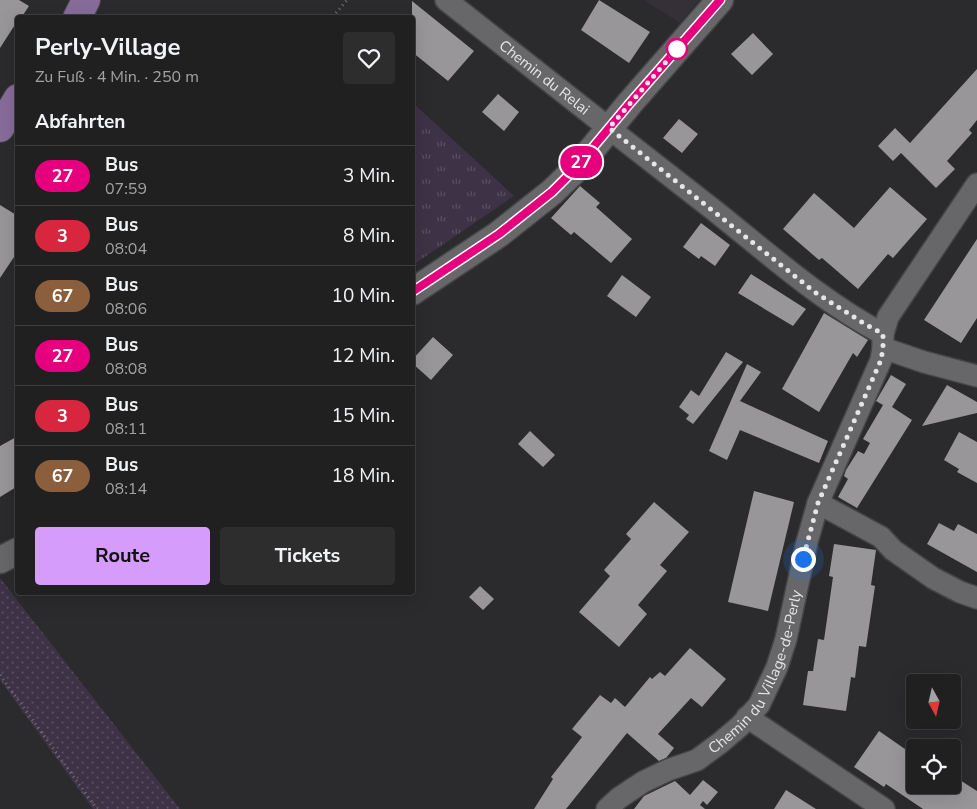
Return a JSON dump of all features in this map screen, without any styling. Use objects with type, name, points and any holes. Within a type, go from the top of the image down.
[{"type":"main road","points":[[78,15],[86,0]]},
{"type":"main road","points":[[0,128],[15,103]]},
{"type":"main road","points":[[0,142],[15,127]]},
{"type":"street","name":"Chemin du Relai","points":[[446,0],[816,293],[865,324],[883,341],[924,362],[977,376]]},
{"type":"street","points":[[415,290],[493,239],[531,210],[574,170],[720,0]]},
{"type":"street","name":"Chemin du Village-de-Perly","points":[[607,809],[619,798],[643,782],[668,770],[697,760],[720,743],[759,705],[780,658],[786,639],[807,542],[818,503],[881,360],[888,317],[977,184]]},
{"type":"street","points":[[818,503],[881,537],[893,550],[933,578],[960,592],[977,598]]},
{"type":"street","points":[[0,560],[15,552]]},
{"type":"street","points":[[747,717],[884,809]]},
{"type":"path","points":[[336,15],[347,0]]},
{"type":"path","points":[[0,675],[97,809]]},
{"type":"shaded area","points":[[644,0],[699,0],[680,23]]},
{"type":"green space","points":[[415,105],[514,196],[415,264]]},
{"type":"green space","points":[[0,578],[180,809],[93,809],[0,680]]},
{"type":"building","points":[[0,0],[19,0],[29,6],[23,15],[15,15],[15,25],[0,48]]},
{"type":"building","points":[[599,0],[650,32],[629,63],[581,30]]},
{"type":"building","points":[[412,1],[474,51],[448,81],[415,54],[415,15],[412,15]]},
{"type":"building","points":[[753,33],[773,54],[752,75],[731,54]]},
{"type":"building","points":[[977,69],[977,120],[969,130],[972,133],[947,161],[955,169],[936,188],[901,153],[893,161],[878,146],[895,128],[910,143]]},
{"type":"building","points":[[498,94],[519,112],[504,131],[482,112]]},
{"type":"building","points":[[679,119],[698,134],[682,153],[663,138]]},
{"type":"building","points":[[580,186],[600,203],[596,207],[632,239],[611,263],[574,232],[571,235],[551,218]]},
{"type":"building","points":[[890,187],[927,219],[893,258],[888,254],[858,289],[822,258],[819,260],[783,229],[814,193],[854,228]]},
{"type":"building","points":[[0,205],[15,214],[15,256],[0,278]]},
{"type":"building","points":[[701,223],[730,245],[715,266],[701,256],[699,259],[683,247]]},
{"type":"building","points":[[977,239],[977,318],[961,343],[924,320]]},
{"type":"building","points":[[751,274],[806,309],[793,326],[738,293]]},
{"type":"building","points":[[622,275],[651,297],[636,317],[607,296]]},
{"type":"building","points":[[824,313],[868,340],[857,357],[853,353],[819,412],[782,389]]},
{"type":"building","points":[[433,337],[453,355],[431,380],[415,366],[415,357]]},
{"type":"building","points":[[726,352],[743,362],[693,424],[686,419],[689,415],[679,407],[691,390],[699,396]]},
{"type":"building","points":[[747,364],[761,372],[740,401],[828,441],[819,463],[740,430],[727,460],[709,451]]},
{"type":"building","points":[[891,375],[906,384],[892,407],[912,420],[857,508],[838,497],[848,479],[844,476],[846,470],[858,451],[864,454],[870,443],[863,439],[883,405],[876,401]]},
{"type":"building","points":[[947,385],[977,402],[977,413],[922,426]]},
{"type":"building","points":[[530,431],[555,455],[543,467],[518,444]]},
{"type":"building","points":[[959,432],[977,442],[977,483],[957,472],[959,469],[944,460]]},
{"type":"building","points":[[15,438],[15,488],[0,497],[0,446]]},
{"type":"building","points":[[754,491],[794,502],[768,611],[728,602]]},
{"type":"building","points":[[654,502],[689,532],[660,565],[667,571],[638,605],[647,614],[619,647],[579,612],[610,576],[604,570],[631,539],[626,534]]},
{"type":"building","points":[[939,523],[954,531],[958,524],[977,534],[977,572],[927,544]]},
{"type":"building","points":[[834,544],[876,550],[871,585],[875,586],[866,647],[859,646],[855,678],[851,677],[846,711],[803,705],[808,671],[813,671],[818,639],[824,640],[833,577],[829,576]]},
{"type":"building","points":[[480,586],[494,599],[483,610],[469,597]]},
{"type":"building","points":[[690,648],[726,679],[702,707],[691,698],[658,734],[674,748],[666,758],[659,761],[627,733],[566,809],[534,809],[553,779],[551,777],[582,737],[572,729],[600,695],[611,703],[615,698],[625,707],[650,677],[652,679],[660,672],[665,676]]},
{"type":"building","points":[[879,731],[906,750],[906,794],[961,794],[961,781],[977,791],[977,809],[923,809],[886,784],[884,787],[854,767]]},
{"type":"building","points":[[703,780],[718,792],[707,805],[703,801],[700,805],[705,809],[634,809],[644,796],[675,781],[690,795]]},
{"type":"building","points":[[786,790],[816,809],[774,809]]},
{"type":"bus line","name":"27","points":[[415,290],[499,234],[552,192],[592,150],[630,103],[720,0]]},
{"type":"route","points":[[677,49],[609,128],[816,293],[883,334],[881,360],[818,503],[803,559]]}]
